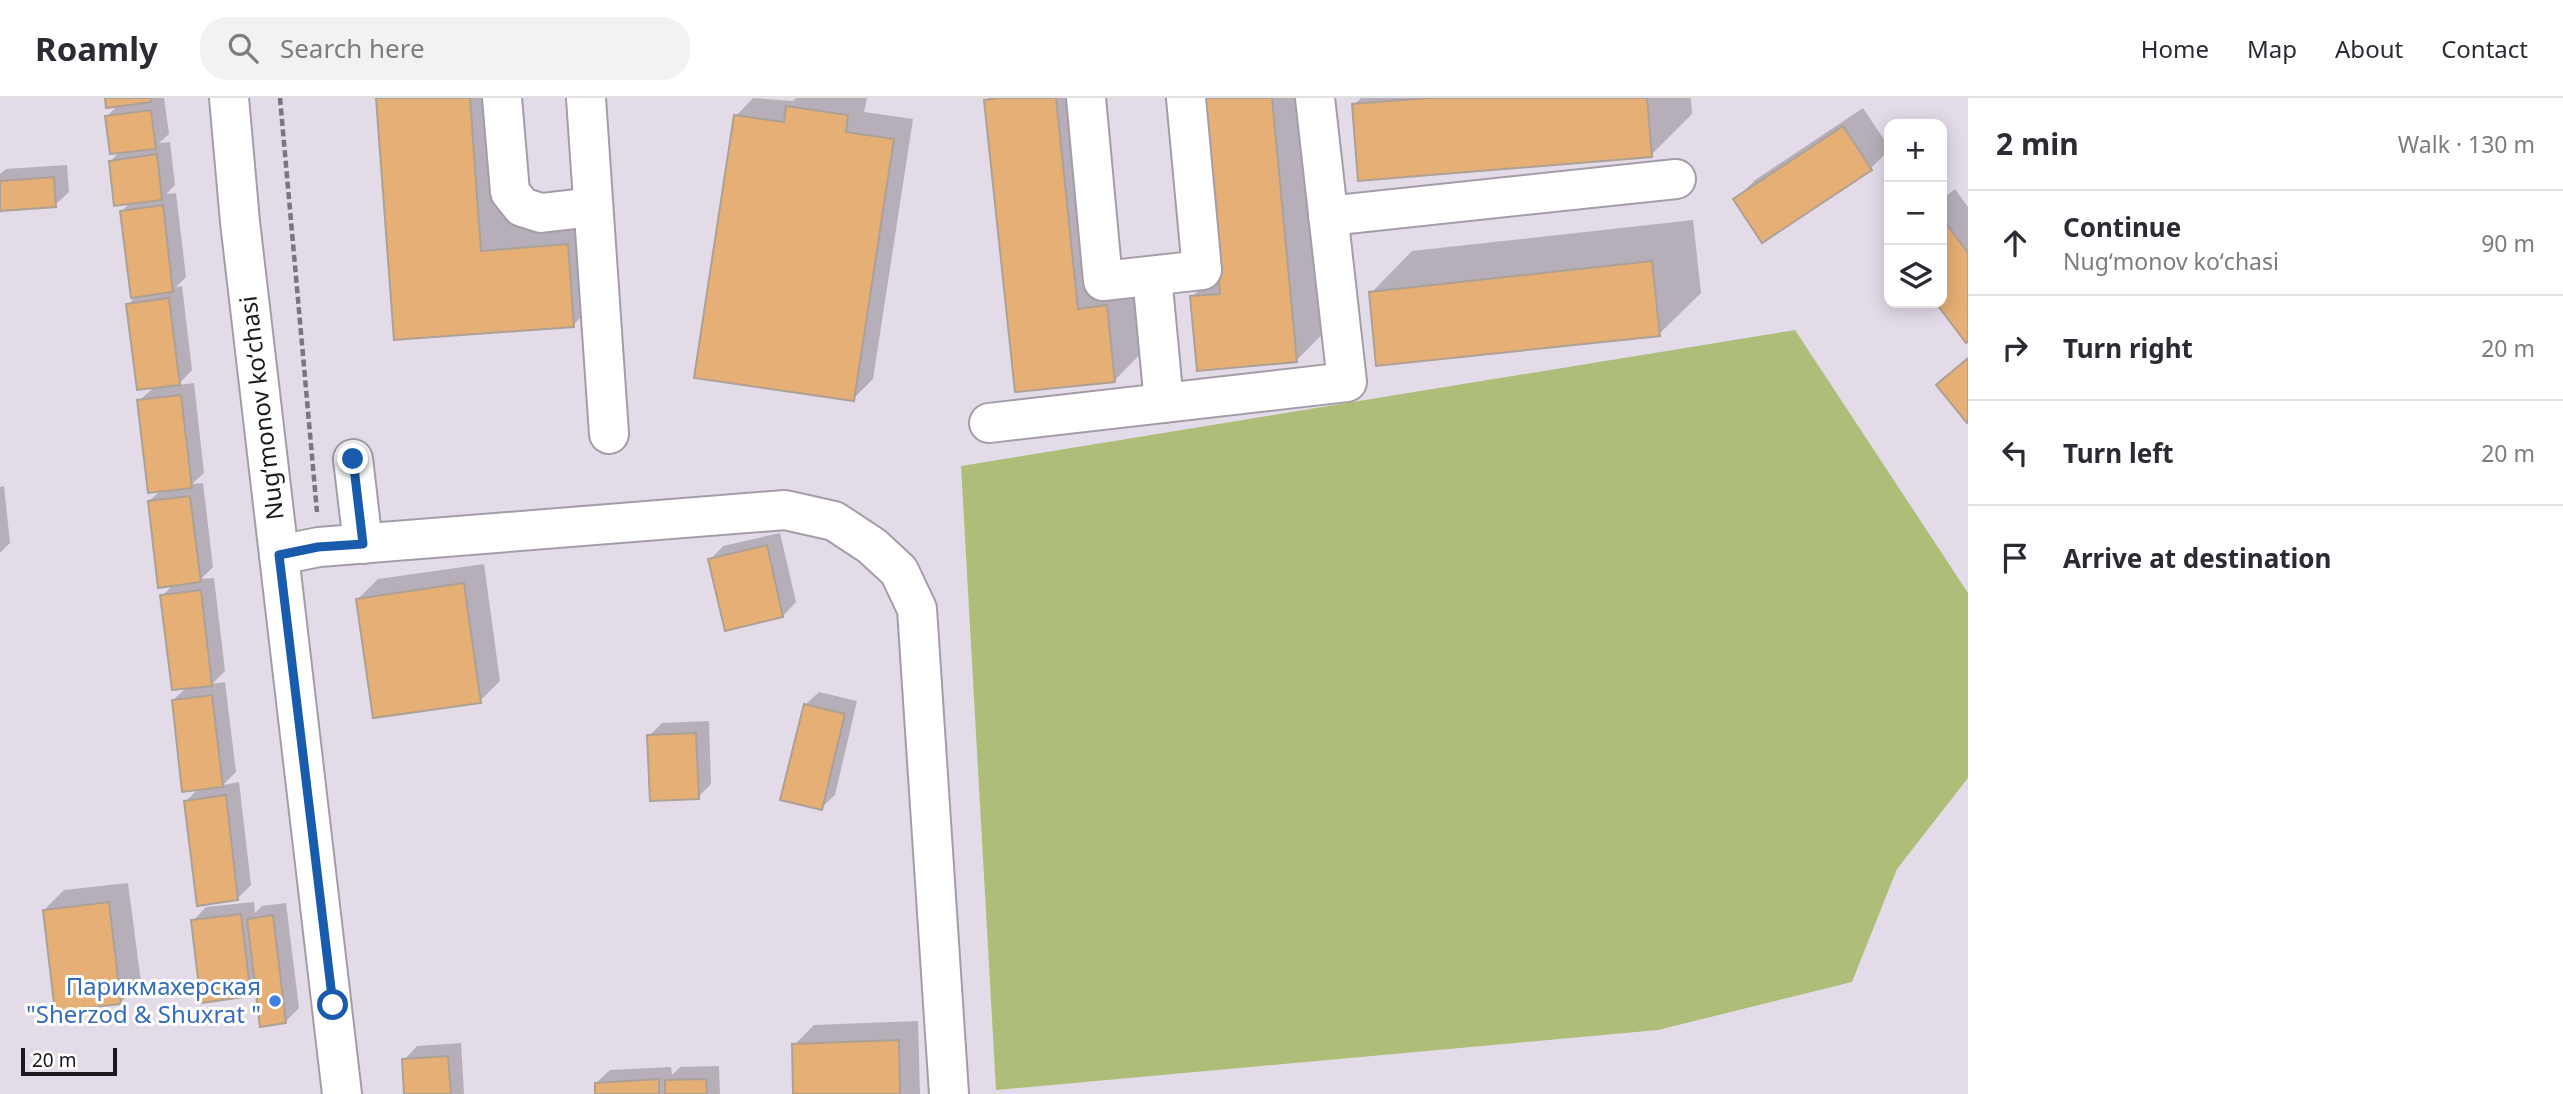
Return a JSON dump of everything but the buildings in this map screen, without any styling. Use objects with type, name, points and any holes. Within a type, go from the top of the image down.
[{"type":"street","name":"Nugʻmonov koʻchasi","points":[[229,98],[240,222],[342,1094]]},
{"type":"street","points":[[502,98],[510,192],[522,207],[541,213],[593,207]]},
{"type":"street","points":[[586,98],[609,434]]},
{"type":"street","points":[[1086,98],[1103,281],[1202,270],[1186,98]]},
{"type":"street","points":[[989,423],[1347,382],[1315,98]]},
{"type":"street","points":[[1328,216],[1676,179]]},
{"type":"street","points":[[1152,276],[1164,403]]},
{"type":"street","points":[[353,459],[363,544]]},
{"type":"street","points":[[279,555],[318,547],[785,510],[834,521],[881,554],[899,571],[917,609],[949,1094]]},
{"type":"path","points":[[280,98],[317,513]]},
{"type":"green space","points":[[1795,330],[1968,593],[1968,778],[1897,869],[1852,982],[1658,1030],[996,1090],[961,466]]},
{"type":"place","name":"Парикмахерская \"Sherzod & Shuxrat \"","points":[[275,1001]]},
{"type":"route","points":[[333,1005],[279,555],[318,547],[363,544],[353,459]]}]
